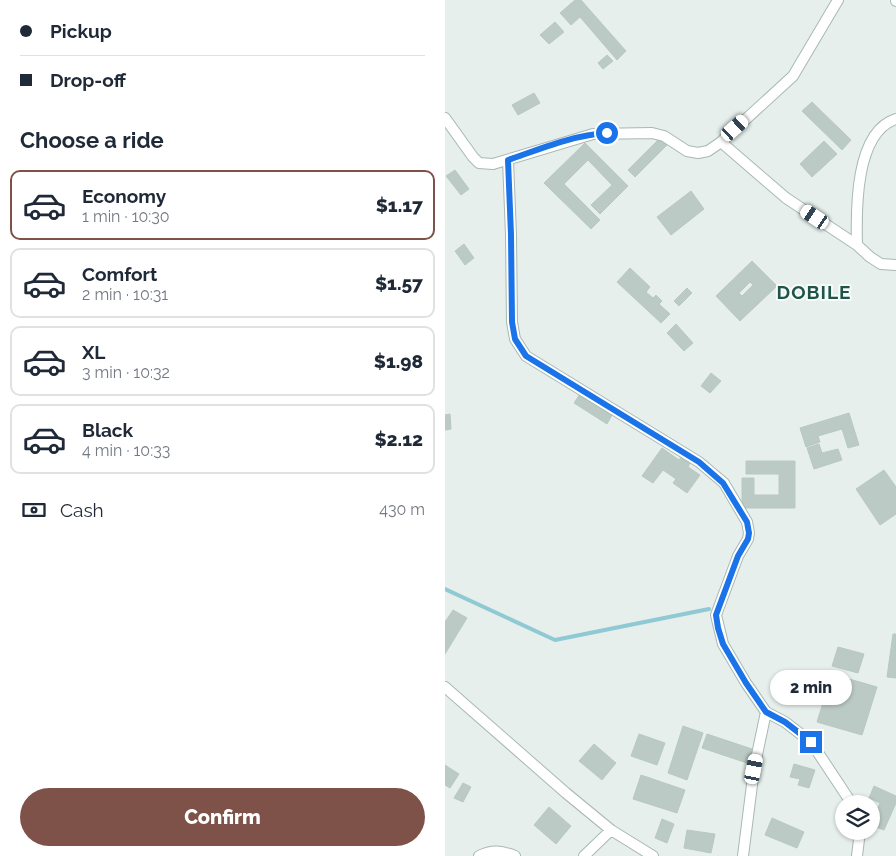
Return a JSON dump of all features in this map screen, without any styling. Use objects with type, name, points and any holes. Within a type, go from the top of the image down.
[{"type":"street","points":[[445,118],[479,163],[493,164],[593,134],[652,132],[664,136],[687,151],[698,153],[708,151],[721,142],[793,76],[838,0]]},
{"type":"street","points":[[857,245],[858,195],[864,160],[877,132],[896,119]]},
{"type":"street","points":[[721,142],[786,198],[857,245],[881,264],[896,265]]},
{"type":"street","points":[[508,160],[512,322],[515,339],[526,356],[699,462],[723,483],[747,522],[749,533],[748,539],[738,556],[716,615],[718,628],[728,652],[766,712],[785,722],[811,742],[846,795]]},
{"type":"street","points":[[445,688],[565,793],[611,830],[653,856]]},
{"type":"street","points":[[743,856],[754,769],[766,712]]},
{"type":"street","points":[[584,856],[611,830]]},
{"type":"street","points":[[857,856],[859,840]]},
{"type":"street","points":[[479,856],[485,853],[502,851],[515,856]]},
{"type":"building","points":[[575,0],[581,0],[626,51],[617,60],[580,17],[571,25],[560,13]]},
{"type":"building","points":[[555,22],[564,32],[549,44],[540,35]]},
{"type":"building","points":[[607,55],[613,61],[603,69],[598,63]]},
{"type":"building","points":[[534,93],[540,103],[518,115],[512,105]]},
{"type":"building","points":[[812,102],[851,140],[842,150],[802,111]]},
{"type":"building","points":[[661,137],[668,144],[635,177],[628,170]]},
{"type":"building","points":[[824,141],[837,154],[812,177],[800,164]]},
{"type":"building","points":[[585,143],[628,186],[600,214],[591,205],[612,185],[588,160],[564,184],[600,220],[591,229],[544,183]]},
{"type":"building","points":[[455,170],[469,189],[461,195],[446,176]]},
{"type":"building","points":[[691,191],[704,209],[671,235],[657,217]]},
{"type":"building","points":[[464,244],[474,258],[465,265],[455,251]]},
{"type":"building","points":[[752,261],[777,286],[740,321],[716,296]],"holes":[[[750,282],[753,285],[742,296],[739,293]]]},
{"type":"building","points":[[630,268],[650,287],[646,292],[653,298],[656,295],[662,301],[659,304],[670,314],[661,323],[617,282]]},
{"type":"building","points":[[687,288],[692,293],[679,306],[674,301]]},
{"type":"building","points":[[676,324],[693,343],[684,351],[667,333]]},
{"type":"building","points":[[711,373],[721,381],[710,393],[701,386]]},
{"type":"building","points":[[580,394],[612,415],[607,424],[574,403]]},
{"type":"building","points":[[849,413],[859,445],[848,448],[842,429],[818,436],[820,442],[806,447],[800,428]]},
{"type":"building","points":[[450,414],[451,429],[445,430],[445,415]]},
{"type":"building","points":[[819,444],[822,453],[838,449],[842,460],[814,469],[807,448]]},
{"type":"building","points":[[662,448],[679,460],[681,457],[690,463],[688,467],[700,475],[687,493],[673,483],[676,479],[663,470],[653,483],[642,476]]},
{"type":"building","points":[[746,461],[795,461],[795,508],[742,508],[742,478],[754,478],[754,495],[779,495],[779,474],[746,474]]},
{"type":"building","points":[[884,470],[896,487],[896,514],[880,525],[856,489]]},
{"type":"building","points":[[453,610],[467,618],[445,654],[445,622]]},
{"type":"building","points":[[893,634],[896,634],[896,678],[887,677]]},
{"type":"building","points":[[838,647],[864,654],[858,673],[832,666]]},
{"type":"building","points":[[832,674],[877,687],[862,735],[817,722]]},
{"type":"building","points":[[804,675],[820,680],[814,696],[799,690]]},
{"type":"building","points":[[683,726],[703,733],[687,780],[668,773]]},
{"type":"building","points":[[639,734],[665,743],[657,765],[631,756]]},
{"type":"building","points":[[707,734],[752,749],[747,763],[702,748]]},
{"type":"building","points":[[594,744],[616,763],[602,780],[579,761]]},
{"type":"building","points":[[794,764],[815,770],[809,788],[798,785],[800,779],[790,777]]},
{"type":"building","points":[[445,765],[459,774],[450,788],[445,785]]},
{"type":"building","points":[[641,775],[685,790],[677,813],[633,799]]},
{"type":"building","points":[[463,783],[471,787],[463,802],[454,798]]},
{"type":"building","points":[[874,786],[896,796],[896,803],[884,830],[880,828],[880,795],[870,795]]},
{"type":"building","points":[[549,807],[571,826],[556,844],[534,825]]},
{"type":"building","points":[[772,818],[804,832],[797,848],[765,835]]},
{"type":"building","points":[[662,819],[674,824],[667,843],[655,838]]},
{"type":"building","points":[[687,830],[715,834],[711,853],[684,848]]},
{"type":"waterway","points":[[445,589],[555,640],[709,609]]},
{"type":"district","name":"DOBILE","points":[[814,292]]},
{"type":"route","points":[[607,133],[593,134],[508,160],[512,322],[515,339],[519,348],[526,356],[699,462],[723,483],[747,522],[749,533],[748,539],[738,556],[716,615],[723,644],[766,712],[785,722],[811,742]]}]
